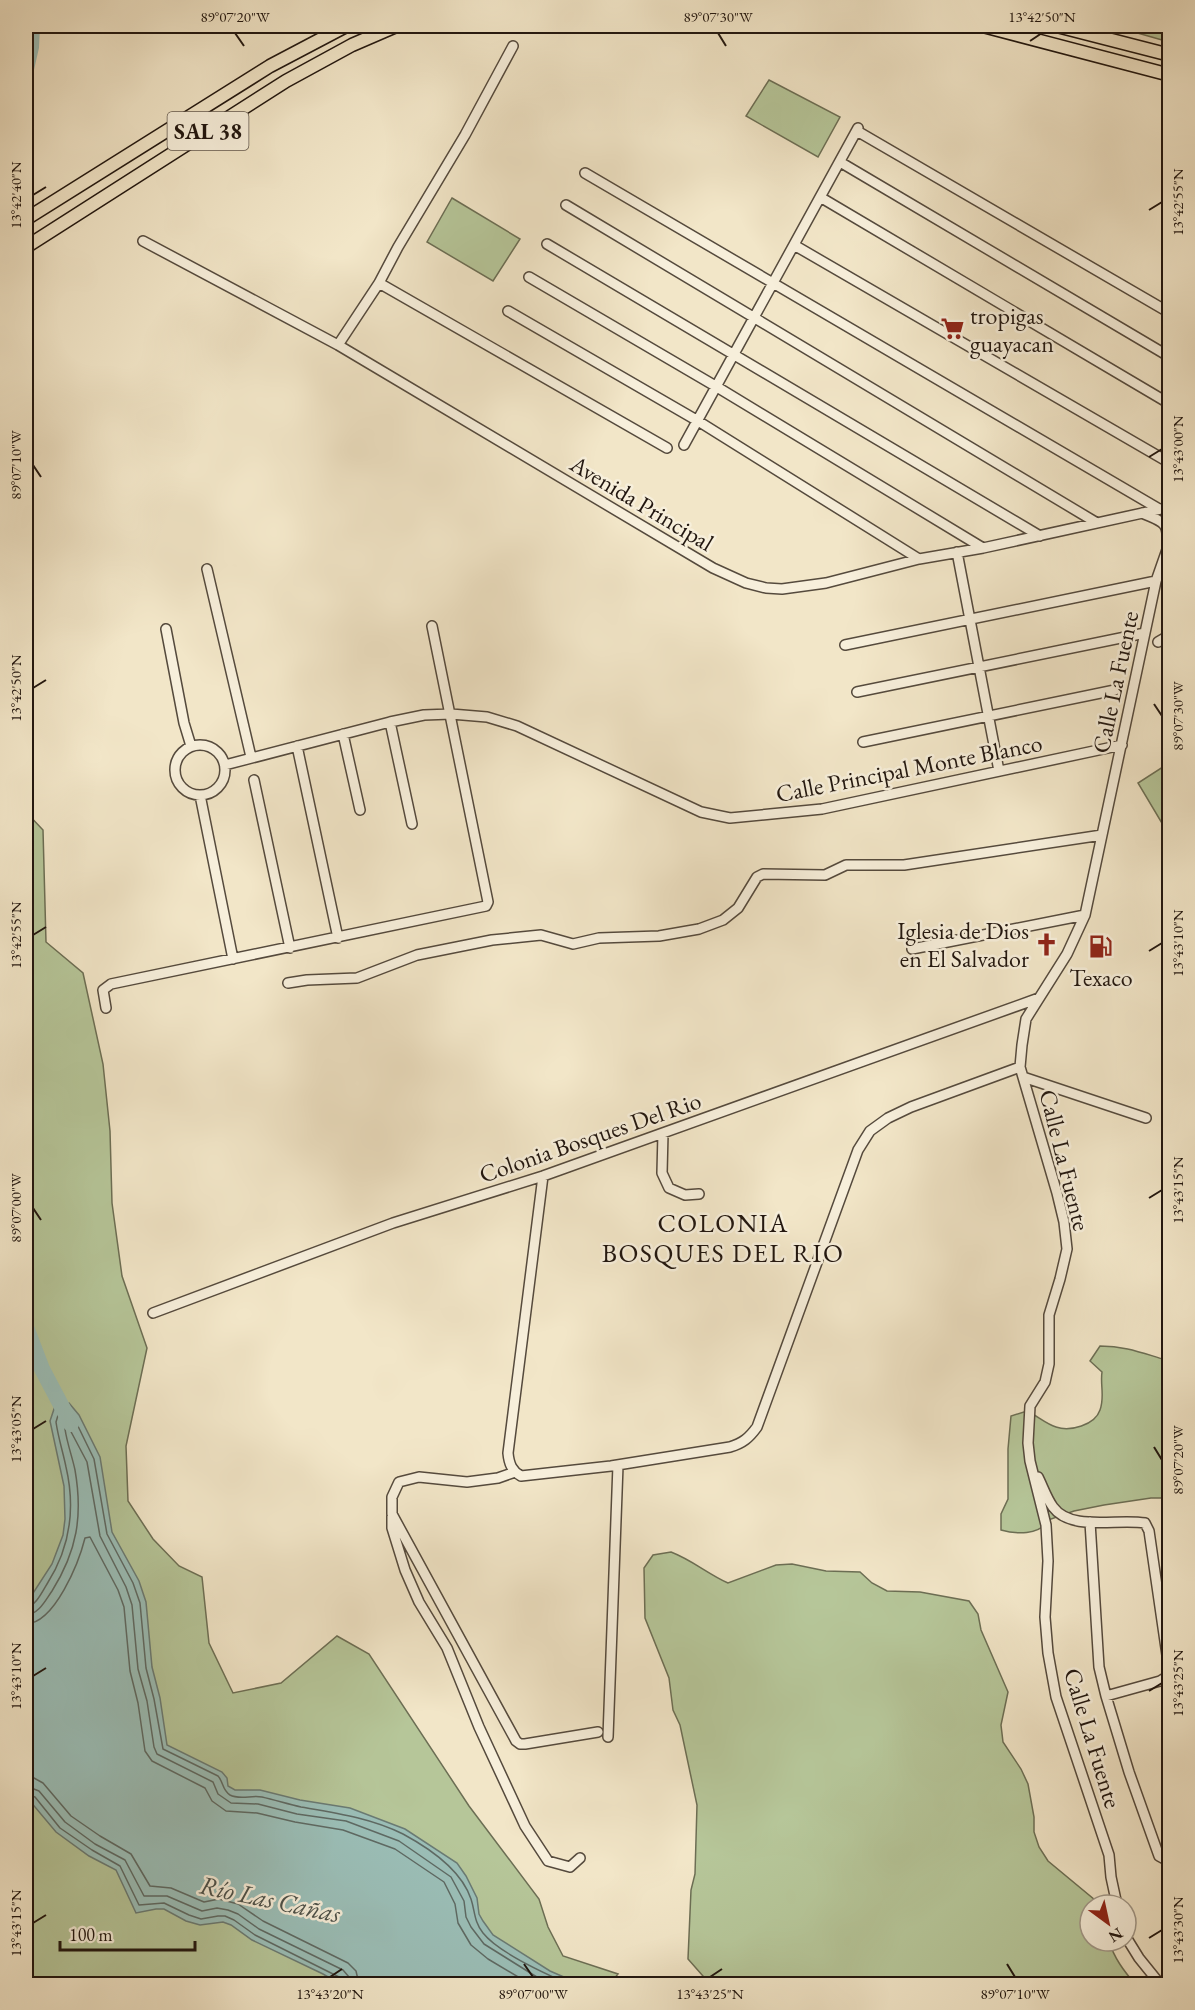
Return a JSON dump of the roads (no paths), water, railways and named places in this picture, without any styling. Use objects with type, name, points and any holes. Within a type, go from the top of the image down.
[{"type":"highway","name":"SAL 38","points":[[26,219],[270,66],[346,26]]},
{"type":"highway","name":"SAL 38","points":[[26,247],[286,81],[352,45],[396,26]]},
{"type":"highway","points":[[983,26],[1170,75]]},
{"type":"highway","points":[[1057,26],[1170,55]]},
{"type":"highway","points":[[94,175],[93,185],[105,196]]},
{"type":"highway","points":[[46,206],[57,211],[61,224]]},
{"type":"street","points":[[338,345],[379,283],[465,135],[513,46]]},
{"type":"street","points":[[684,445],[857,130],[1170,313]]},
{"type":"street","points":[[840,162],[1170,357]]},
{"type":"street","points":[[585,173],[1159,509]]},
{"type":"street","points":[[820,197],[1170,404]]},
{"type":"street","points":[[566,205],[1097,523]]},
{"type":"street","name":"Avenida Principal","points":[[143,241],[338,345],[672,545],[746,583],[782,589],[826,583],[919,559],[983,548],[1170,507]]},
{"type":"street","points":[[547,244],[1040,536]]},
{"type":"street","points":[[794,245],[1170,463]]},
{"type":"street","points":[[528,277],[717,387],[983,548]]},
{"type":"street","points":[[379,283],[667,448]]},
{"type":"street","points":[[508,311],[698,421],[919,559]]},
{"type":"street","points":[[1142,513],[1166,526],[1168,543]]},
{"type":"street","name":"Calle La Fuente","points":[[1114,1893],[1110,1877],[1109,1855],[1056,1697],[1048,1653],[1045,1617],[1046,1525],[1030,1461],[1028,1443],[1030,1406],[1045,1382],[1048,1364],[1049,1315],[1067,1249],[1057,1192],[1020,1067],[1026,1018],[1067,954],[1084,915],[1156,581],[1168,543]]},
{"type":"street","points":[[957,552],[999,771]]},
{"type":"street","points":[[207,569],[251,756]]},
{"type":"street","points":[[844,645],[1156,581]]},
{"type":"street","points":[[106,1008],[103,990],[111,984],[486,906],[488,902],[432,627]]},
{"type":"street","points":[[166,628],[184,723],[191,746]]},
{"type":"street","points":[[857,692],[1146,633]]},
{"type":"street","points":[[1158,642],[1170,635]]},
{"type":"street","points":[[863,742],[1115,690]]},
{"type":"street","name":"Calle Principal Monte Blanco","points":[[225,765],[251,756],[424,715],[451,714],[487,717],[517,726],[676,802],[701,812],[730,818],[822,809],[1122,745]]},
{"type":"street","points":[[390,722],[412,824]]},
{"type":"street","points":[[343,734],[360,810]]},
{"type":"street","points":[[191,746],[208,746],[216,750],[225,765],[224,779],[220,786],[208,794],[200,795],[184,789],[178,783],[175,774],[178,758],[191,746]]},
{"type":"street","points":[[297,746],[338,938]]},
{"type":"street","points":[[254,780],[290,948]]},
{"type":"street","points":[[200,795],[233,959]]},
{"type":"street","points":[[288,983],[357,978],[417,955],[492,940],[541,935],[573,944],[599,938],[659,936],[699,929],[723,920],[738,908],[757,877],[763,874],[825,875],[846,865],[904,865],[1102,835]]},
{"type":"street","points":[[912,949],[1084,915]]},
{"type":"street","name":"Colonia Bosques Del Rio","points":[[153,1313],[393,1223],[543,1176],[1039,998]]},
{"type":"street","points":[[543,1176],[508,1453],[509,1463],[515,1472],[521,1476],[618,1465],[730,1447],[750,1437],[757,1427],[858,1150],[870,1131],[888,1118],[911,1107],[1020,1067]]},
{"type":"street","points":[[1023,1077],[1146,1118]]},
{"type":"street","points":[[663,1133],[662,1173],[669,1188],[685,1195],[699,1194]]},
{"type":"street","points":[[1030,1461],[1054,1508],[1063,1516],[1078,1522],[1145,1523],[1149,1531],[1169,1669],[1168,1676],[1160,1681],[1106,1696]]},
{"type":"street","points":[[608,1737],[618,1465]]},
{"type":"street","points":[[515,1472],[498,1478],[467,1482],[420,1477],[399,1482],[392,1497],[392,1528],[405,1569],[419,1602],[447,1648],[479,1727],[525,1826],[548,1862],[570,1867],[580,1858]]},
{"type":"street","points":[[392,1514],[516,1741],[525,1744],[598,1731]]},
{"type":"street","points":[[1090,1522],[1099,1667],[1106,1696],[1159,1856],[1170,1862]]},
{"type":"street","points":[[1136,1953],[1160,1984]]},
{"type":"water","points":[[69,1403],[79,1415],[100,1457],[112,1532],[139,1581],[146,1602],[152,1667],[160,1698],[167,1745],[222,1772],[227,1778],[228,1786],[235,1790],[260,1790],[300,1800],[350,1808],[405,1829],[457,1863],[477,1898],[479,1914],[493,1935],[550,1971],[580,1984],[340,1984],[252,1940],[223,1922],[200,1925],[186,1921],[164,1909],[136,1913],[116,1870],[89,1856],[56,1832],[26,1799],[26,1604],[52,1564],[63,1535],[64,1486],[50,1421],[55,1406]]},
{"type":"waterway","name":"Río Las Cañas","points":[[26,69],[31,47],[32,26]]},
{"type":"waterway","name":"Río Las Cañas","points":[[26,1327],[42,1369],[71,1424]]},
{"type":"place","name":"tropigas guayacan","points":[[952,329]]},
{"type":"place","name":"Iglesia de Dios en El Salvador","points":[[1047,944]]},
{"type":"place","name":"Texaco","points":[[1101,947]]},
{"type":"district","name":"COLONIA BOSQUES DEL RIO","points":[[723,1238]]}]
